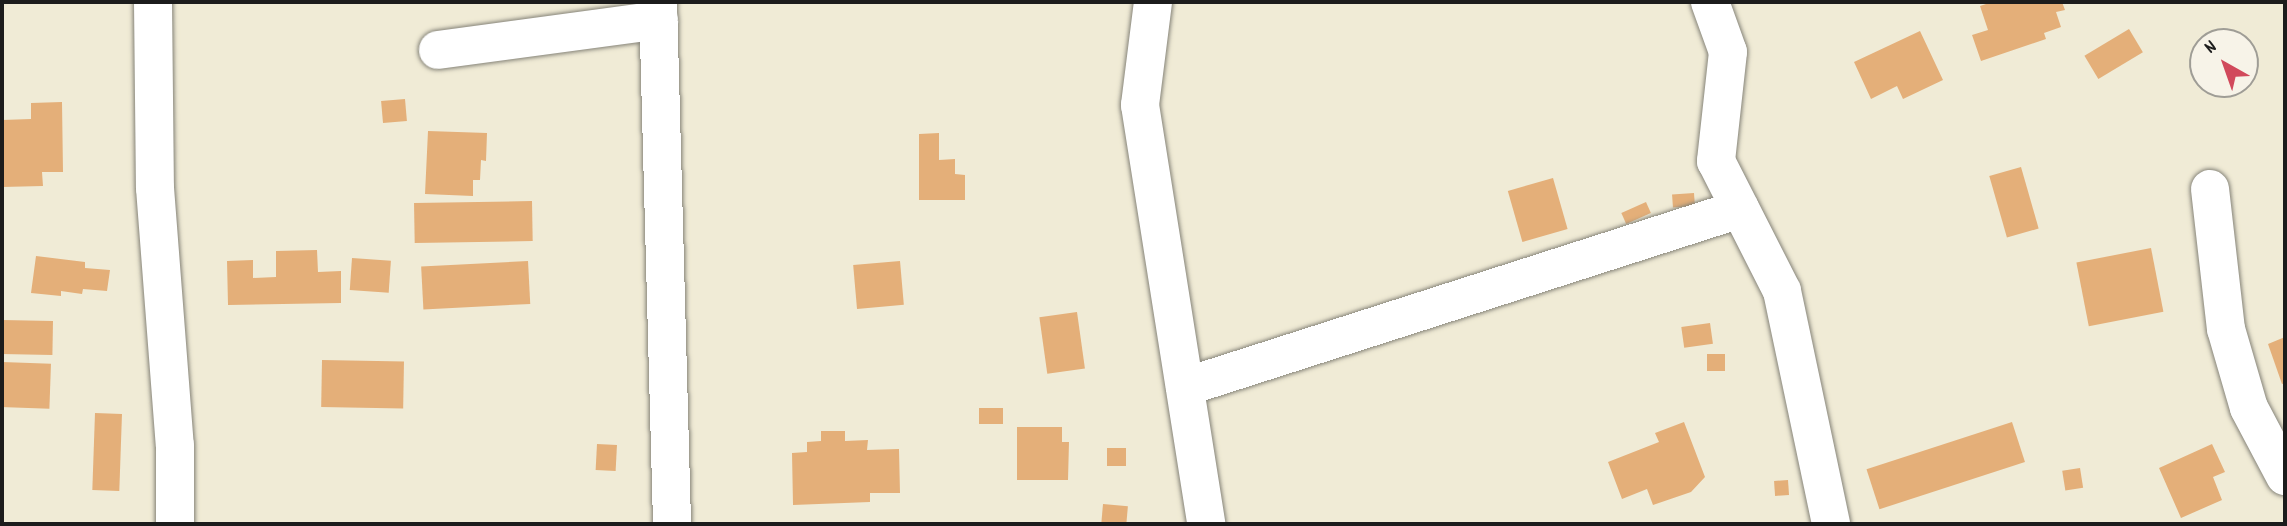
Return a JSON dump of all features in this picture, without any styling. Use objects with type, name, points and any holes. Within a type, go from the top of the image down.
[{"type":"street","points":[[153,2],[155,188],[175,445],[175,524]]},
{"type":"street","points":[[1153,2],[1140,105],[1206,524]]},
{"type":"street","points":[[1710,2],[1728,52],[1716,161],[1782,291],[1831,524]]},
{"type":"street","points":[[438,50],[659,11],[672,524]]},
{"type":"street","points":[[2210,189],[2226,329],[2249,408],[2285,476]]},
{"type":"street","points":[[1185,387],[1740,209]]},
{"type":"building","points":[[1992,2],[2062,2],[2065,10],[2056,12],[2061,27],[2044,33],[2046,39],[1981,61],[1972,35],[1988,30],[1980,6]]},
{"type":"building","points":[[2129,29],[2143,52],[2098,79],[2084,56]]},
{"type":"building","points":[[1920,31],[1943,80],[1903,99],[1897,86],[1871,99],[1854,62]]},
{"type":"building","points":[[405,99],[407,121],[383,123],[381,101]]},
{"type":"building","points":[[62,102],[63,172],[42,172],[43,186],[2,187],[2,120],[31,119],[31,103]]},
{"type":"building","points":[[428,131],[487,133],[486,161],[481,160],[480,180],[473,180],[473,196],[425,194]]},
{"type":"building","points":[[939,133],[939,160],[955,159],[955,174],[965,175],[965,200],[919,200],[919,134]]},
{"type":"building","points":[[2021,167],[2039,229],[2007,238],[1989,176]]},
{"type":"building","points":[[1553,178],[1568,229],[1522,242],[1508,191]]},
{"type":"building","points":[[1694,193],[1695,206],[1673,208],[1672,195]]},
{"type":"building","points":[[532,201],[533,241],[415,243],[414,203]]},
{"type":"building","points":[[1646,202],[1651,213],[1626,224],[1621,213]]},
{"type":"building","points":[[2151,248],[2163,312],[2089,326],[2076,263]]},
{"type":"building","points":[[317,250],[318,272],[341,271],[341,303],[228,305],[227,261],[253,260],[253,278],[276,277],[276,251]]},
{"type":"building","points":[[36,256],[85,262],[85,268],[110,270],[107,291],[83,289],[82,294],[61,291],[61,296],[31,293]]},
{"type":"building","points":[[352,258],[391,261],[389,293],[350,290]]},
{"type":"building","points":[[528,261],[530,304],[423,310],[421,267]]},
{"type":"building","points":[[900,261],[904,305],[857,309],[853,265]]},
{"type":"building","points":[[1077,312],[1085,368],[1047,374],[1039,317]]},
{"type":"building","points":[[2,320],[53,321],[52,355],[2,354]]},
{"type":"building","points":[[1710,323],[1713,344],[1684,348],[1681,327]]},
{"type":"building","points":[[2285,337],[2285,383],[2282,384],[2268,344]]},
{"type":"building","points":[[1707,354],[1725,354],[1725,371],[1707,371]]},
{"type":"building","points":[[322,360],[404,361],[403,408],[321,407]]},
{"type":"building","points":[[2,362],[51,364],[49,409],[2,407]]},
{"type":"building","points":[[979,408],[1003,408],[1003,424],[979,424]]},
{"type":"building","points":[[95,413],[122,414],[119,491],[92,490]]},
{"type":"building","points":[[1684,422],[1705,477],[1691,492],[1653,505],[1647,489],[1622,499],[1608,462],[1659,442],[1655,433]]},
{"type":"building","points":[[2012,422],[2025,462],[1879,509],[1866,469]]},
{"type":"building","points":[[1017,427],[1062,427],[1062,442],[1069,442],[1068,480],[1017,480]]},
{"type":"building","points":[[821,431],[845,431],[845,441],[868,440],[867,450],[899,449],[900,493],[870,493],[870,502],[793,505],[792,453],[807,452],[807,442],[821,441]]},
{"type":"building","points":[[597,444],[617,445],[616,471],[596,470]]},
{"type":"building","points":[[2212,444],[2225,472],[2213,477],[2222,500],[2181,518],[2159,468]]},
{"type":"building","points":[[1107,448],[1126,448],[1126,466],[1107,466]]},
{"type":"building","points":[[2080,468],[2083,488],[2065,491],[2062,471]]},
{"type":"building","points":[[1788,480],[1789,495],[1775,496],[1774,481]]},
{"type":"building","points":[[1103,504],[1128,506],[1126,524],[1101,524]]}]
